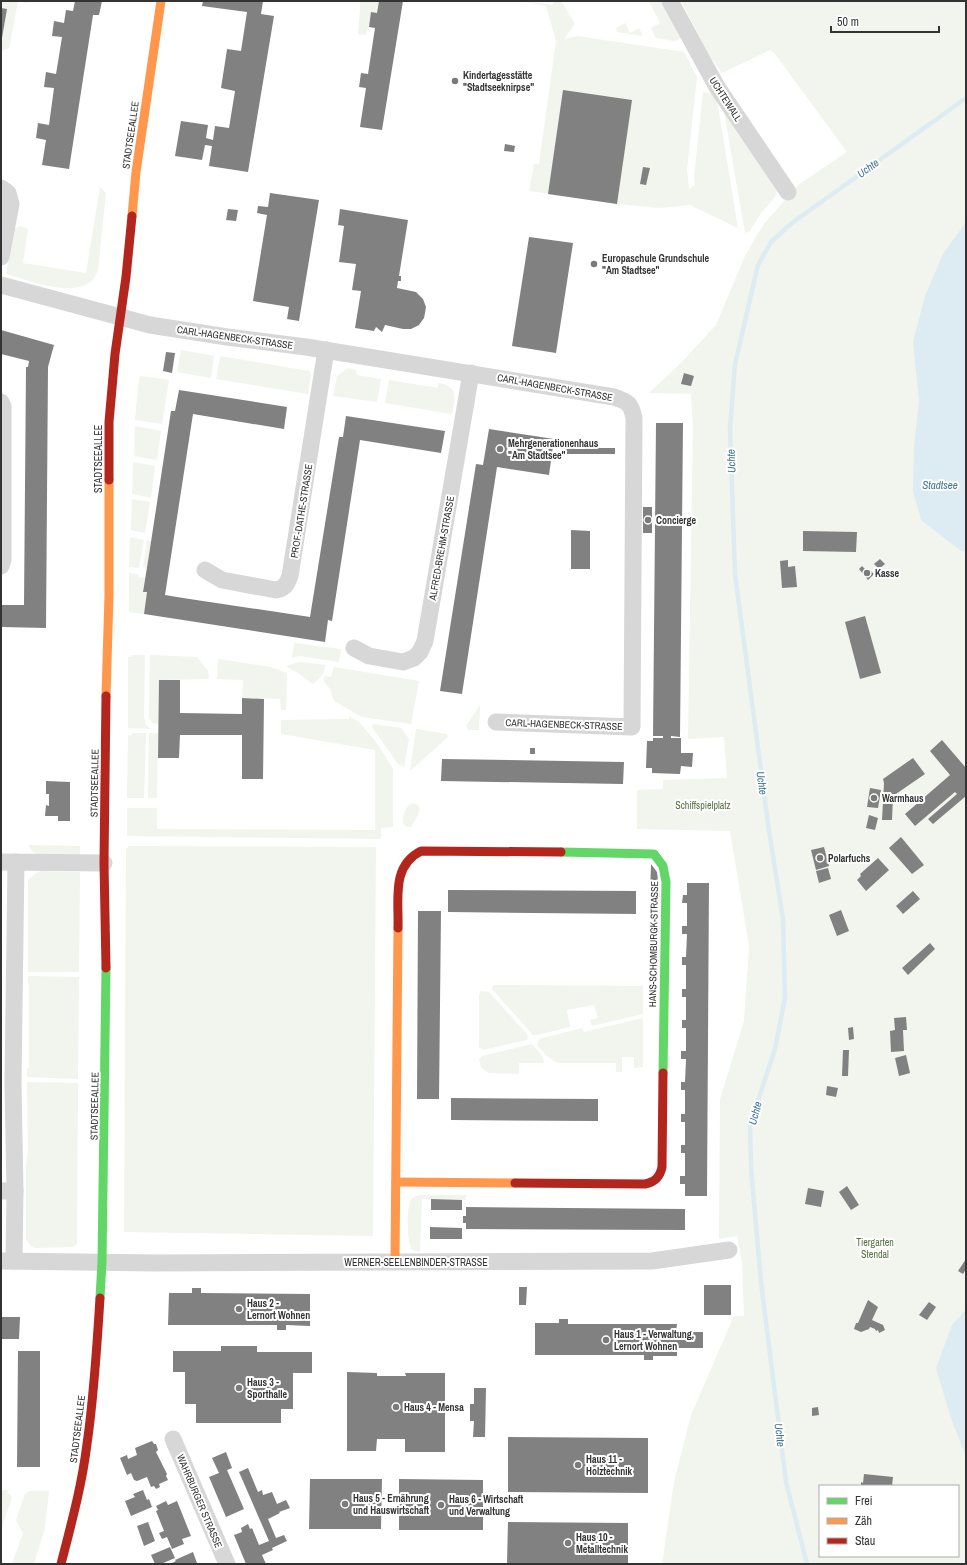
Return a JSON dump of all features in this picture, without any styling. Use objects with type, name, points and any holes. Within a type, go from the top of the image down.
[{"type":"street","name":"STADTSEEALLEE","points":[[60,1564],[76,1504],[87,1444],[97,1345],[102,1262],[106,990],[104,863],[109,595],[109,422],[114,364],[126,277],[136,172],[161,1]]},
{"type":"street","name":"UCHTEWALL","points":[[670,1],[717,87],[788,192]]},
{"type":"street","points":[[1,188],[8,193],[11,204],[1,257]]},
{"type":"street","name":"CARL-HAGENBECK-STRASSE","points":[[1,285],[150,325],[326,350],[471,373],[625,400],[631,406],[634,418],[632,726],[496,722]]},
{"type":"street","name":"PROF.-DATHE-STRASSE","points":[[205,570],[222,580],[276,590],[282,589],[287,585],[290,576],[326,350]]},
{"type":"street","name":"ALFRED-BREHM-STRASSE","points":[[354,648],[369,656],[403,662],[414,658],[423,646],[471,373]]},
{"type":"street","points":[[1,402],[3,406],[3,560],[1,566]]},
{"type":"street","name":"HANS-SCHOMBURGK-STRASSE","points":[[395,1262],[399,879],[404,864],[412,855],[421,851],[654,854],[663,866],[666,882],[662,1167],[660,1176],[653,1183],[645,1184],[396,1182]]},
{"type":"street","points":[[8,1261],[8,862],[104,863]]},
{"type":"street","name":"WERNER-SEELENBINDER-STRASSE","points":[[8,1261],[652,1261],[729,1250]]},
{"type":"street","name":"WAHRBURGER STRASSE","points":[[173,1439],[227,1564]]},
{"type":"green space","points":[[1,1],[18,1],[9,48],[1,51],[6,9],[1,8]]},
{"type":"green space","points":[[360,1],[379,1],[377,13],[371,12],[369,28],[365,35],[358,34]]},
{"type":"green space","points":[[521,1],[553,5],[554,1],[561,1],[575,24],[564,39],[577,36],[684,52],[697,77],[687,169],[689,189],[695,185],[694,177],[703,92],[716,94],[738,228],[690,205],[659,208],[617,204],[529,191],[534,164],[539,164],[556,41],[546,6]]},
{"type":"green space","points":[[649,1],[665,1],[681,38],[674,41],[656,38],[651,28],[660,23]]},
{"type":"green space","points":[[681,1],[966,1],[966,1564],[662,1564],[674,1482],[691,1415],[734,1316],[744,1316],[742,1262],[737,1236],[719,1239],[720,1099],[744,1021],[749,946],[730,831],[637,829],[637,790],[663,789],[663,780],[727,778],[724,737],[688,739],[693,425],[691,394],[649,393],[682,362],[716,325],[744,258],[764,224],[798,185],[847,152],[775,54],[770,50],[722,73],[709,55]]},
{"type":"green space","points":[[625,23],[630,33],[639,28],[643,36],[617,32],[616,28]]},
{"type":"green space","points":[[723,106],[778,188],[775,197],[761,213],[750,231],[745,233]]},
{"type":"green space","points":[[100,187],[106,193],[98,270],[92,280],[82,286],[70,288],[43,285],[6,274],[14,230],[15,228],[21,226],[28,229],[23,263],[86,273]]},
{"type":"green space","points":[[181,350],[214,356],[211,378],[177,372]]},
{"type":"green space","points":[[220,356],[309,371],[311,374],[308,394],[216,379]]},
{"type":"green space","points":[[348,368],[356,370],[357,375],[381,379],[377,402],[333,396],[337,376]]},
{"type":"green space","points":[[140,376],[169,380],[162,424],[135,420]]},
{"type":"green space","points":[[389,380],[437,388],[439,383],[450,387],[454,394],[452,414],[385,403]]},
{"type":"green space","points":[[135,426],[161,431],[157,460],[134,456]]},
{"type":"green space","points":[[133,462],[155,466],[151,498],[132,494]]},
{"type":"green space","points":[[132,499],[150,502],[145,533],[131,530]]},
{"type":"green space","points":[[130,537],[144,540],[139,568],[129,567]]},
{"type":"green space","points":[[147,540],[151,541],[147,568],[143,567]]},
{"type":"green space","points":[[129,573],[145,578],[143,591],[147,592],[144,614],[129,612]]},
{"type":"green space","points":[[294,643],[341,649],[339,662],[300,656],[292,658]]},
{"type":"green space","points":[[132,655],[145,655],[144,717],[146,725],[151,729],[128,728],[128,657],[132,657]]},
{"type":"green space","points":[[150,655],[197,657],[208,671],[209,679],[159,680],[159,724],[152,723],[149,717]]},
{"type":"green space","points":[[218,659],[271,667],[287,673],[286,710],[281,710],[280,699],[242,698],[243,680],[217,679]]},
{"type":"green space","points":[[300,662],[326,665],[323,674],[313,684],[287,667],[288,665]]},
{"type":"green space","points":[[334,667],[419,681],[411,724],[362,717],[334,701],[330,689],[323,680],[325,676],[331,677]]},
{"type":"green space","points":[[480,705],[479,730],[468,730],[466,726]]},
{"type":"green space","points":[[349,716],[360,723],[376,742],[393,769],[393,827],[381,828],[381,839],[127,836],[127,808],[157,808],[157,829],[375,830],[375,750],[281,734],[281,720],[349,719]]},
{"type":"green space","points":[[373,724],[401,728],[409,739],[404,767],[398,764],[372,727]]},
{"type":"green space","points":[[416,729],[447,734],[448,737],[410,771]]},
{"type":"green space","points":[[132,733],[146,733],[144,798],[127,798],[128,735],[132,735]]},
{"type":"green space","points":[[149,733],[158,733],[157,798],[148,798]]},
{"type":"green space","points":[[412,803],[417,805],[420,809],[411,827],[407,827],[403,824],[403,818],[406,809]]},
{"type":"green space","points":[[28,845],[80,846],[80,856],[37,854],[32,851]]},
{"type":"green space","points":[[129,846],[376,847],[373,1236],[124,1232],[126,849]]},
{"type":"green space","points":[[41,871],[80,872],[79,972],[28,972],[28,880],[36,873]]},
{"type":"green space","points":[[28,976],[79,977],[78,1079],[27,1077],[27,1069],[29,1067]]},
{"type":"green space","points":[[493,985],[643,986],[643,1014],[592,1026],[590,1020],[598,1018],[594,1005],[567,1010],[570,1027],[533,1035],[492,989]]},
{"type":"green space","points":[[481,991],[489,992],[527,1034],[527,1040],[483,1050],[479,1047],[479,995]]},
{"type":"green space","points":[[643,1018],[643,1067],[634,1068],[634,1057],[622,1057],[622,1072],[616,1072],[616,1063],[558,1063],[548,1057],[537,1045],[539,1039],[582,1028],[584,1032]]},
{"type":"green space","points":[[532,1044],[543,1057],[544,1063],[519,1063],[519,1074],[488,1073],[481,1067],[479,1059],[482,1056]]},
{"type":"green space","points":[[27,1082],[78,1083],[77,1244],[73,1247],[35,1248],[30,1245],[26,1239],[26,1166],[28,1151]]},
{"type":"green space","points":[[419,1195],[466,1195],[466,1200],[422,1199],[420,1252],[412,1250],[410,1246],[408,1225],[409,1204],[413,1198]]},
{"type":"green space","points":[[1,1490],[8,1490],[7,1493],[10,1494],[12,1498],[1,1529]]},
{"type":"green space","points":[[29,1491],[49,1491],[45,1528],[34,1564],[12,1564],[23,1533],[16,1520],[25,1494]]},
{"type":"water","name":"Stadtsee","points":[[966,222],[966,552],[961,551],[921,520],[913,491],[914,446],[919,401],[913,342],[925,296],[943,254]]},
{"type":"water","points":[[966,1310],[966,1457],[951,1418],[936,1368],[952,1325]]},
{"type":"building","points":[[75,1],[102,1],[99,15],[93,15],[69,169],[42,165],[46,140],[36,138],[38,123],[49,125],[54,88],[44,87],[46,72],[56,74],[62,37],[52,36],[54,21],[64,23],[66,10],[73,11]]},
{"type":"building","points":[[203,1],[263,1],[261,14],[274,16],[248,172],[209,166],[212,146],[205,145],[202,160],[175,156],[181,121],[208,125],[206,138],[213,140],[215,126],[229,128],[235,91],[221,88],[227,49],[241,51],[247,12],[202,6]]},
{"type":"building","points":[[379,1],[403,1],[382,130],[360,127],[366,88],[359,87],[361,73],[368,74],[375,28],[369,27],[371,12],[377,13]]},
{"type":"building","points":[[1,8],[7,9],[2,38],[1,38]]},
{"type":"building","points":[[463,69],[472,70],[471,78],[462,77]]},
{"type":"building","points":[[563,90],[632,100],[617,204],[548,194]]},
{"type":"building","points":[[505,144],[515,146],[514,152],[504,151]]},
{"type":"building","points":[[643,167],[650,168],[646,185],[640,184]]},
{"type":"building","points":[[270,193],[319,200],[299,321],[287,319],[289,307],[253,301],[267,215],[257,213],[258,206],[268,207]]},
{"type":"building","points":[[228,209],[238,210],[236,221],[226,220]]},
{"type":"building","points":[[340,209],[408,220],[399,276],[401,276],[401,281],[398,281],[397,288],[416,292],[423,299],[426,307],[424,318],[419,325],[411,329],[403,329],[385,325],[382,332],[376,327],[374,331],[355,328],[361,291],[352,290],[356,264],[339,262],[344,226],[338,225]]},
{"type":"building","points":[[529,237],[573,243],[556,353],[512,346]]},
{"type":"building","points":[[1,330],[54,345],[48,367],[46,628],[1,627],[1,605],[24,605],[26,367],[28,367],[29,361],[1,354]]},
{"type":"building","points":[[166,352],[175,353],[172,373],[163,371]]},
{"type":"building","points":[[684,373],[694,376],[691,386],[681,384]]},
{"type":"building","points":[[179,390],[287,407],[284,429],[193,414],[165,595],[183,598],[310,617],[339,437],[343,437],[346,416],[445,431],[441,453],[360,440],[332,621],[328,620],[325,642],[144,614],[147,592],[143,592],[171,411],[175,411]]},
{"type":"building","points":[[656,423],[683,423],[680,737],[671,736],[671,738],[681,738],[681,753],[693,753],[692,767],[681,766],[680,774],[652,773],[652,768],[646,768],[647,741],[653,741],[653,738],[663,738],[663,736],[653,736]]},
{"type":"building","points":[[489,429],[554,439],[549,475],[497,467],[462,694],[440,691],[476,464],[483,465]]},
{"type":"building","points":[[561,442],[588,442],[587,448],[615,448],[615,454],[561,454]]},
{"type":"building","name":"Concierge","points":[[643,507],[652,507],[652,533],[643,533]]},
{"type":"building","points":[[571,530],[590,531],[590,569],[571,569]]},
{"type":"building","points":[[803,531],[857,532],[856,552],[803,551]]},
{"type":"building","points":[[880,559],[885,564],[879,569],[874,564]]},
{"type":"building","points":[[788,560],[788,567],[795,566],[797,587],[782,588],[780,561]]},
{"type":"building","name":"Kasse","points":[[862,566],[867,571],[869,569],[874,574],[868,580],[859,569]]},
{"type":"building","points":[[865,616],[881,673],[860,679],[845,622]]},
{"type":"building","points":[[159,680],[180,680],[180,713],[242,714],[242,698],[264,699],[263,779],[242,779],[242,735],[180,735],[179,758],[158,758]]},
{"type":"building","points":[[942,740],[966,768],[966,796],[933,824],[928,819],[957,794],[955,792],[915,826],[905,814],[950,775],[930,751]]},
{"type":"building","points":[[530,748],[535,748],[535,754],[530,754]]},
{"type":"building","points":[[913,758],[925,774],[893,796],[892,820],[882,820],[883,779]]},
{"type":"building","points":[[442,759],[624,762],[623,784],[441,781]]},
{"type":"building","points":[[46,781],[70,782],[70,821],[58,821],[58,816],[45,816],[46,805],[49,806],[49,794],[46,794]]},
{"type":"building","name":"Warmhaus","points":[[870,788],[881,790],[878,808],[867,807]]},
{"type":"building","points":[[869,815],[878,818],[875,830],[866,828]]},
{"type":"building","points":[[901,837],[924,865],[912,874],[889,848]]},
{"type":"building","name":"Polarfuchs","points":[[824,847],[829,866],[816,870],[811,850]]},
{"type":"building","points":[[878,858],[889,870],[866,891],[857,880],[861,876],[860,874]]},
{"type":"building","points":[[651,864],[657,872],[660,897],[650,897]]},
{"type":"building","points":[[828,868],[831,879],[819,883],[816,871]]},
{"type":"building","points":[[687,883],[709,883],[707,1196],[685,1196],[685,1184],[680,1184],[680,1176],[685,1176],[685,1153],[681,1153],[681,1145],[685,1145],[685,1122],[681,1122],[681,1114],[685,1114],[685,1090],[681,1090],[681,1082],[685,1082],[686,1059],[681,1059],[681,1051],[686,1051],[686,1028],[682,1028],[682,1020],[686,1020],[686,997],[682,997],[682,989],[686,989],[686,965],[682,965],[682,957],[686,957],[687,934],[682,934],[682,926],[687,926],[687,903],[682,903],[683,895],[687,895]]},
{"type":"building","points":[[448,890],[636,891],[636,914],[448,912]]},
{"type":"building","points":[[913,891],[920,899],[903,914],[896,906]]},
{"type":"building","points":[[841,910],[849,931],[837,936],[829,915]]},
{"type":"building","points":[[418,911],[441,911],[439,1099],[417,1099]]},
{"type":"building","points":[[930,943],[935,949],[908,975],[902,968]]},
{"type":"building","points":[[650,960],[659,960],[654,975],[650,977]]},
{"type":"building","points":[[906,1017],[907,1030],[903,1030],[904,1051],[891,1052],[890,1031],[895,1030],[894,1018]]},
{"type":"building","points":[[853,1027],[854,1039],[849,1040],[848,1028]]},
{"type":"building","points":[[843,1050],[849,1050],[848,1076],[842,1076]]},
{"type":"building","points":[[906,1055],[910,1073],[899,1076],[895,1058]]},
{"type":"building","points":[[827,1086],[838,1088],[836,1097],[826,1095]]},
{"type":"building","points":[[451,1098],[598,1099],[598,1121],[451,1120]]},
{"type":"building","points":[[847,1186],[859,1205],[851,1210],[839,1192]]},
{"type":"building","points":[[808,1188],[824,1191],[821,1207],[805,1204]]},
{"type":"building","points":[[431,1199],[462,1200],[462,1210],[431,1210]]},
{"type":"building","points":[[466,1207],[685,1209],[685,1230],[466,1229],[466,1223],[463,1223],[463,1216],[466,1216]]},
{"type":"building","points":[[430,1227],[462,1228],[462,1239],[430,1239]]},
{"type":"building","points":[[966,1259],[966,1269],[963,1274],[958,1271]]},
{"type":"building","points":[[704,1285],[731,1285],[731,1315],[704,1315]]},
{"type":"building","points":[[519,1287],[527,1287],[526,1305],[519,1305]]},
{"type":"building","name":"Haus 2 - Lernort Wohnen","points":[[192,1288],[201,1288],[201,1293],[310,1294],[310,1326],[286,1325],[286,1330],[277,1330],[277,1325],[168,1325],[169,1293],[192,1293]]},
{"type":"building","points":[[868,1300],[878,1307],[872,1320],[883,1325],[885,1330],[879,1333],[878,1330],[876,1331],[870,1327],[869,1329],[861,1332],[854,1329]]},
{"type":"building","points":[[929,1302],[936,1307],[927,1320],[919,1315]]},
{"type":"building","points":[[1,1317],[20,1317],[19,1339],[1,1339]]},
{"type":"building","name":"Haus 1 - Verwaltung, Lernort Wohnen","points":[[559,1319],[568,1319],[568,1324],[677,1324],[676,1332],[703,1332],[703,1348],[677,1348],[677,1356],[653,1356],[653,1360],[644,1360],[644,1355],[535,1355],[535,1323],[559,1323]]},
{"type":"building","name":"Haus 3 - Sporthalle","points":[[221,1346],[257,1346],[257,1352],[312,1352],[312,1373],[293,1373],[293,1409],[281,1409],[281,1423],[196,1423],[196,1404],[185,1404],[185,1372],[173,1372],[173,1351],[221,1351]]},
{"type":"building","points":[[18,1351],[40,1351],[40,1467],[17,1467]]},
{"type":"building","name":"Haus 4 - Mensa","points":[[347,1372],[377,1373],[377,1376],[406,1376],[405,1373],[445,1373],[445,1452],[405,1452],[405,1439],[377,1439],[376,1451],[347,1451]]},
{"type":"building","points":[[474,1388],[486,1388],[485,1437],[473,1437],[474,1421],[470,1421],[470,1404],[474,1404]]},
{"type":"building","points":[[818,1407],[819,1415],[812,1416],[812,1408]]},
{"type":"building","name":"Haus 11 - Holztechnik","points":[[508,1437],[648,1438],[648,1493],[508,1492]]},
{"type":"building","points":[[152,1441],[156,1444],[158,1450],[156,1452],[167,1474],[166,1476],[168,1480],[159,1484],[160,1487],[156,1489],[154,1486],[151,1487],[147,1477],[137,1481],[134,1480],[131,1473],[127,1475],[120,1458],[127,1455],[128,1459],[137,1455],[135,1448]]},
{"type":"building","points":[[226,1452],[232,1468],[227,1470],[244,1509],[226,1517],[209,1477],[219,1473],[212,1458]]},
{"type":"building","points":[[248,1468],[258,1492],[262,1490],[263,1495],[272,1492],[277,1504],[286,1500],[290,1508],[279,1512],[280,1513],[268,1519],[276,1538],[284,1535],[287,1541],[272,1548],[273,1550],[262,1555],[266,1564],[246,1564],[234,1535],[242,1532],[241,1528],[248,1524],[250,1529],[252,1528],[259,1545],[269,1541],[239,1472]]},
{"type":"building","points":[[864,1474],[893,1477],[892,1485],[861,1485],[861,1482],[863,1483]]},
{"type":"building","name":"Haus 5 - Ernährung und Hauswirtschaft","points":[[310,1479],[382,1479],[381,1529],[309,1529]]},
{"type":"building","name":"Haus 6 - Wirtschaft und Verwaltung","points":[[399,1479],[483,1480],[483,1530],[399,1530]]},
{"type":"building","points":[[143,1490],[152,1507],[131,1516],[125,1501],[135,1497],[133,1494]]},
{"type":"building","points":[[166,1501],[168,1505],[177,1501],[191,1536],[182,1539],[184,1544],[172,1549],[167,1537],[162,1539],[159,1533],[164,1531],[156,1511],[158,1510],[156,1506]]},
{"type":"building","points":[[148,1522],[155,1541],[144,1546],[137,1526]]},
{"type":"building","name":"Haus 10 - Metalltechnik","points":[[508,1522],[628,1523],[628,1564],[507,1564]]},
{"type":"building","points":[[170,1547],[175,1558],[161,1564],[155,1564],[151,1555]]},
{"type":"building","points":[[193,1552],[197,1563],[170,1564],[176,1561],[175,1560]]},
{"type":"waterway","name":"Uchte","points":[[807,1564],[786,1482],[761,1282],[751,1168],[750,1125],[775,1049],[785,998],[783,919],[769,831],[735,574],[730,429],[735,364],[758,265],[771,242],[792,223],[966,98]]},
{"type":"traffic: fast","points":[[561,852],[654,854],[663,866],[666,882],[663,1073]]},
{"type":"traffic: fast","points":[[100,1298],[102,1262],[106,968]]},
{"type":"traffic: slow","points":[[132,216],[136,172],[161,1]]},
{"type":"traffic: slow","points":[[106,696],[109,595],[109,480]]},
{"type":"traffic: slow","points":[[395,1262],[398,928]]},
{"type":"traffic: slow","points":[[396,1182],[515,1183]]},
{"type":"traffic: jam","points":[[109,480],[109,422],[115,354],[126,277],[132,216]]},
{"type":"traffic: jam","points":[[106,696],[104,863],[106,968]]},
{"type":"traffic: jam","points":[[398,928],[398,895],[401,875],[405,865],[411,857],[421,851],[561,852]]},
{"type":"traffic: jam","points":[[515,1183],[645,1184],[652,1182],[660,1174],[662,1167],[663,1073]]},
{"type":"traffic: jam","points":[[61,1564],[76,1505],[85,1459],[93,1390],[100,1298]]},
{"type":"place","name":"Kindertagesstätte \"Stadtseeknirpse\"","points":[[455,81]]},
{"type":"place","name":"Europaschule Grundschule \"Am Stadtsee\"","points":[[594,264]]},
{"type":"place","name":"Mehrgenerationenhaus \"Am Stadtsee\"","points":[[500,449]]},
{"type":"place","name":"Concierge","points":[[648,520]]},
{"type":"place","name":"Kasse","points":[[867,573]]},
{"type":"place","name":"Warmhaus","points":[[874,798]]},
{"type":"place","name":"Polarfuchs","points":[[820,858]]},
{"type":"place","name":"Haus 2 - Lernort Wohnen","points":[[239,1309]]},
{"type":"place","name":"Haus 1 - Verwaltung, Lernort Wohnen","points":[[606,1340]]},
{"type":"place","name":"Haus 3 - Sporthalle","points":[[239,1388]]},
{"type":"place","name":"Haus 4 - Mensa","points":[[396,1407]]},
{"type":"place","name":"Haus 11 - Holztechnik","points":[[578,1465]]},
{"type":"place","name":"Haus 5 - Ernährung und Hauswirtschaft","points":[[345,1504]]},
{"type":"place","name":"Haus 6 - Wirtschaft und Verwaltung","points":[[441,1505]]},
{"type":"place","name":"Haus 10 - Metalltechnik","points":[[568,1543]]},
{"type":"park label","name":"Schiffspielplatz","points":[[703,805]]},
{"type":"park label","name":"Tiergarten Stendal","points":[[875,1248]]}]
